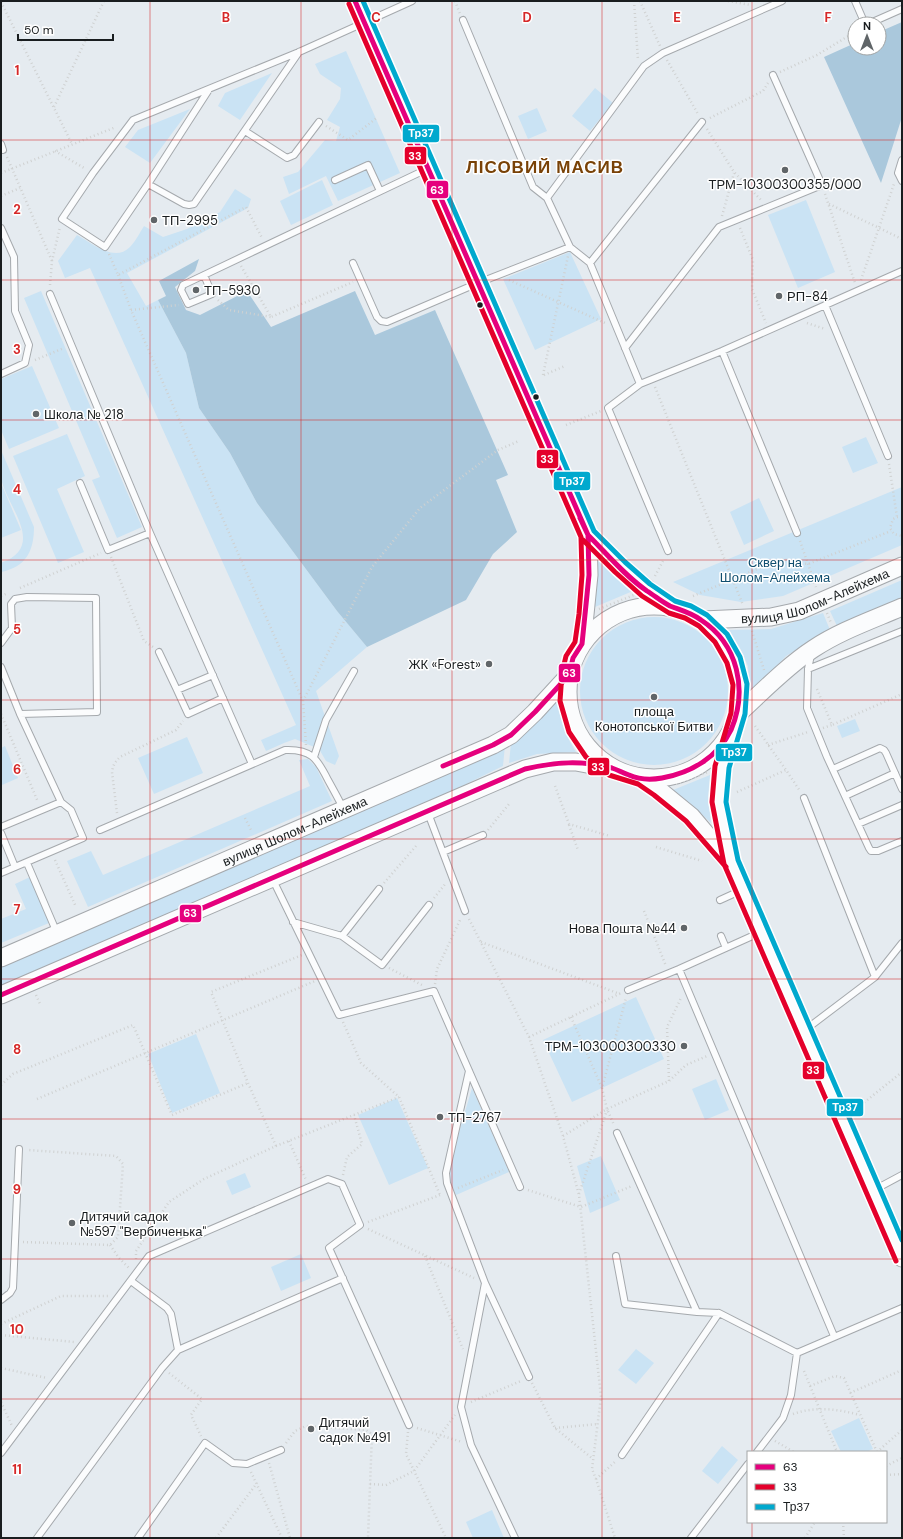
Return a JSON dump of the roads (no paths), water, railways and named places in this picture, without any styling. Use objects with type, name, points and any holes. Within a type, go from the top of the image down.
[{"type":"street","points":[[355,1],[588,535],[620,567],[646,590],[672,607]]},
{"type":"street","points":[[582,644],[589,576],[588,535]]},
{"type":"street","name":"вулиця Шолом-Алейхема","points":[[703,620],[770,617],[799,611],[902,566]]},
{"type":"street","points":[[902,607],[836,635],[812,650],[768,687],[736,720],[725,742],[704,762],[679,775],[661,779],[641,778],[631,776],[613,768],[591,752],[575,729],[567,702],[568,674],[574,658],[582,644],[599,625],[621,612],[646,606],[672,607],[688,612],[703,620],[721,638],[734,660],[740,684],[736,720],[722,768],[719,802],[731,862],[902,1258]]},
{"type":"street","name":"вулиця Шолом-Алейхема","points":[[1,958],[493,745],[511,735],[536,712],[568,674]]},
{"type":"street","points":[[1,995],[427,812],[525,768],[553,762],[576,762],[613,768]]},
{"type":"street","points":[[641,778],[658,789],[691,816],[731,862]]},
{"type":"lane","points":[[208,91],[148,184],[105,246],[62,219],[93,173],[133,120],[208,91],[412,1]]},
{"type":"lane","points":[[547,198],[644,66],[663,53],[782,1]]},
{"type":"lane","points":[[854,1],[861,16]]},
{"type":"lane","points":[[885,16],[902,8]]},
{"type":"lane","points":[[463,20],[534,187],[547,198],[570,246],[590,263],[640,384]]},
{"type":"lane","points":[[148,184],[184,204],[194,204],[299,52]]},
{"type":"lane","points":[[625,348],[719,227],[822,185],[773,75]]},
{"type":"lane","points":[[245,131],[287,158],[294,156],[319,122]]},
{"type":"lane","points":[[590,263],[702,122]]},
{"type":"lane","points":[[902,160],[898,173],[902,181]]},
{"type":"lane","points":[[335,180],[368,165],[380,191]]},
{"type":"lane","points":[[204,275],[212,294],[188,304],[181,290],[182,286],[204,275],[267,246],[428,168]]},
{"type":"lane","points":[[1,228],[14,257],[15,311],[30,345],[25,364],[1,374]]},
{"type":"lane","points":[[353,263],[377,317],[381,321],[387,322],[570,246]]},
{"type":"lane","points":[[668,551],[608,408],[640,384],[722,351],[902,271]]},
{"type":"lane","points":[[50,294],[70,345],[150,533],[252,764]]},
{"type":"lane","points":[[825,305],[888,456]]},
{"type":"lane","points":[[722,351],[796,533]]},
{"type":"lane","points":[[80,483],[108,550],[150,533]]},
{"type":"lane","points":[[1,644],[12,628],[11,604],[15,599],[27,597],[96,598],[97,712],[20,714]]},
{"type":"lane","points":[[808,669],[902,631]]},
{"type":"lane","points":[[812,650],[808,669],[807,708],[832,769],[871,851],[878,851],[902,841]]},
{"type":"lane","points":[[159,652],[188,714],[223,698]]},
{"type":"lane","points":[[1,667],[20,714],[61,802],[72,810],[83,838],[1,874]]},
{"type":"lane","points":[[314,757],[326,720],[354,671]]},
{"type":"lane","points":[[177,690],[212,674]]},
{"type":"lane","points":[[832,769],[880,748],[886,753],[902,789]]},
{"type":"lane","points":[[100,830],[285,750],[297,750],[314,757],[320,763],[343,810]]},
{"type":"lane","points":[[845,796],[895,773]]},
{"type":"lane","points":[[804,798],[875,977]]},
{"type":"lane","points":[[1,828],[61,802]]},
{"type":"lane","points":[[858,824],[902,805]]},
{"type":"lane","points":[[427,812],[465,911]]},
{"type":"lane","points":[[1,833],[15,867]]},
{"type":"lane","points":[[443,852],[483,835]]},
{"type":"lane","points":[[27,863],[57,934]]},
{"type":"lane","points":[[272,879],[339,1015],[434,991],[520,1187]]},
{"type":"lane","points":[[342,936],[379,889]]},
{"type":"lane","points":[[720,900],[742,890]]},
{"type":"lane","points":[[293,922],[342,936],[382,965],[429,905]]},
{"type":"lane","points":[[628,990],[761,932]]},
{"type":"lane","points":[[721,936],[726,948]]},
{"type":"lane","points":[[804,1031],[875,977],[902,943]]},
{"type":"lane","points":[[679,969],[713,1053],[834,1336]]},
{"type":"lane","points":[[469,1071],[447,1167],[446,1178],[485,1283],[529,1377]]},
{"type":"lane","points":[[617,1133],[696,1312]]},
{"type":"lane","points":[[1,1300],[10,1294],[13,1288],[19,1149]]},
{"type":"lane","points":[[873,1190],[902,1175]]},
{"type":"lane","points":[[1,1453],[149,1256],[308,1186],[328,1179],[342,1184],[360,1225],[329,1248],[409,1425]]},
{"type":"lane","points":[[616,1256],[625,1304],[719,1314],[796,1353]]},
{"type":"lane","points":[[37,1538],[162,1368],[178,1350],[343,1278]]},
{"type":"lane","points":[[131,1281],[167,1308],[171,1314],[178,1350]]},
{"type":"lane","points":[[485,1283],[461,1407],[471,1445],[516,1538]]},
{"type":"lane","points":[[796,1353],[902,1308]]},
{"type":"lane","points":[[622,1455],[719,1314]]},
{"type":"lane","points":[[758,1451],[783,1418],[791,1395],[796,1353]]},
{"type":"lane","points":[[138,1538],[205,1443],[232,1463],[247,1464],[281,1450]]},
{"type":"lane","points":[[691,1538],[747,1465]]},
{"type":"place","name":"ТРМ-10300300355/000","points":[[785,170]]},
{"type":"place","name":"ТП-2995","points":[[154,220]]},
{"type":"place","name":"ТП-5930","points":[[196,290]]},
{"type":"place","name":"РП-84","points":[[779,296]]},
{"type":"place","name":"Школа № 218","points":[[36,414]]},
{"type":"place","name":"ЖК «Forest»","points":[[489,664]]},
{"type":"place","name":"площа Конотопської Битви","points":[[654,697]]},
{"type":"place","name":"Нова Пошта №44","points":[[684,928]]},
{"type":"place","name":"ТРМ-103000300330","points":[[684,1046]]},
{"type":"place","name":"ТП-2767","points":[[440,1117]]},
{"type":"place","name":"Дитячий садок №597 \"Вербиченька\"","points":[[72,1223]]},
{"type":"place","name":"Дитячий садок №491","points":[[311,1429]]},
{"type":"district","name":"ЛІСОВИЙ МАСИВ","points":[[545,167]]},
{"type":"park label","name":"Сквер на Шолом-Алейхема","points":[[775,570]]}]
